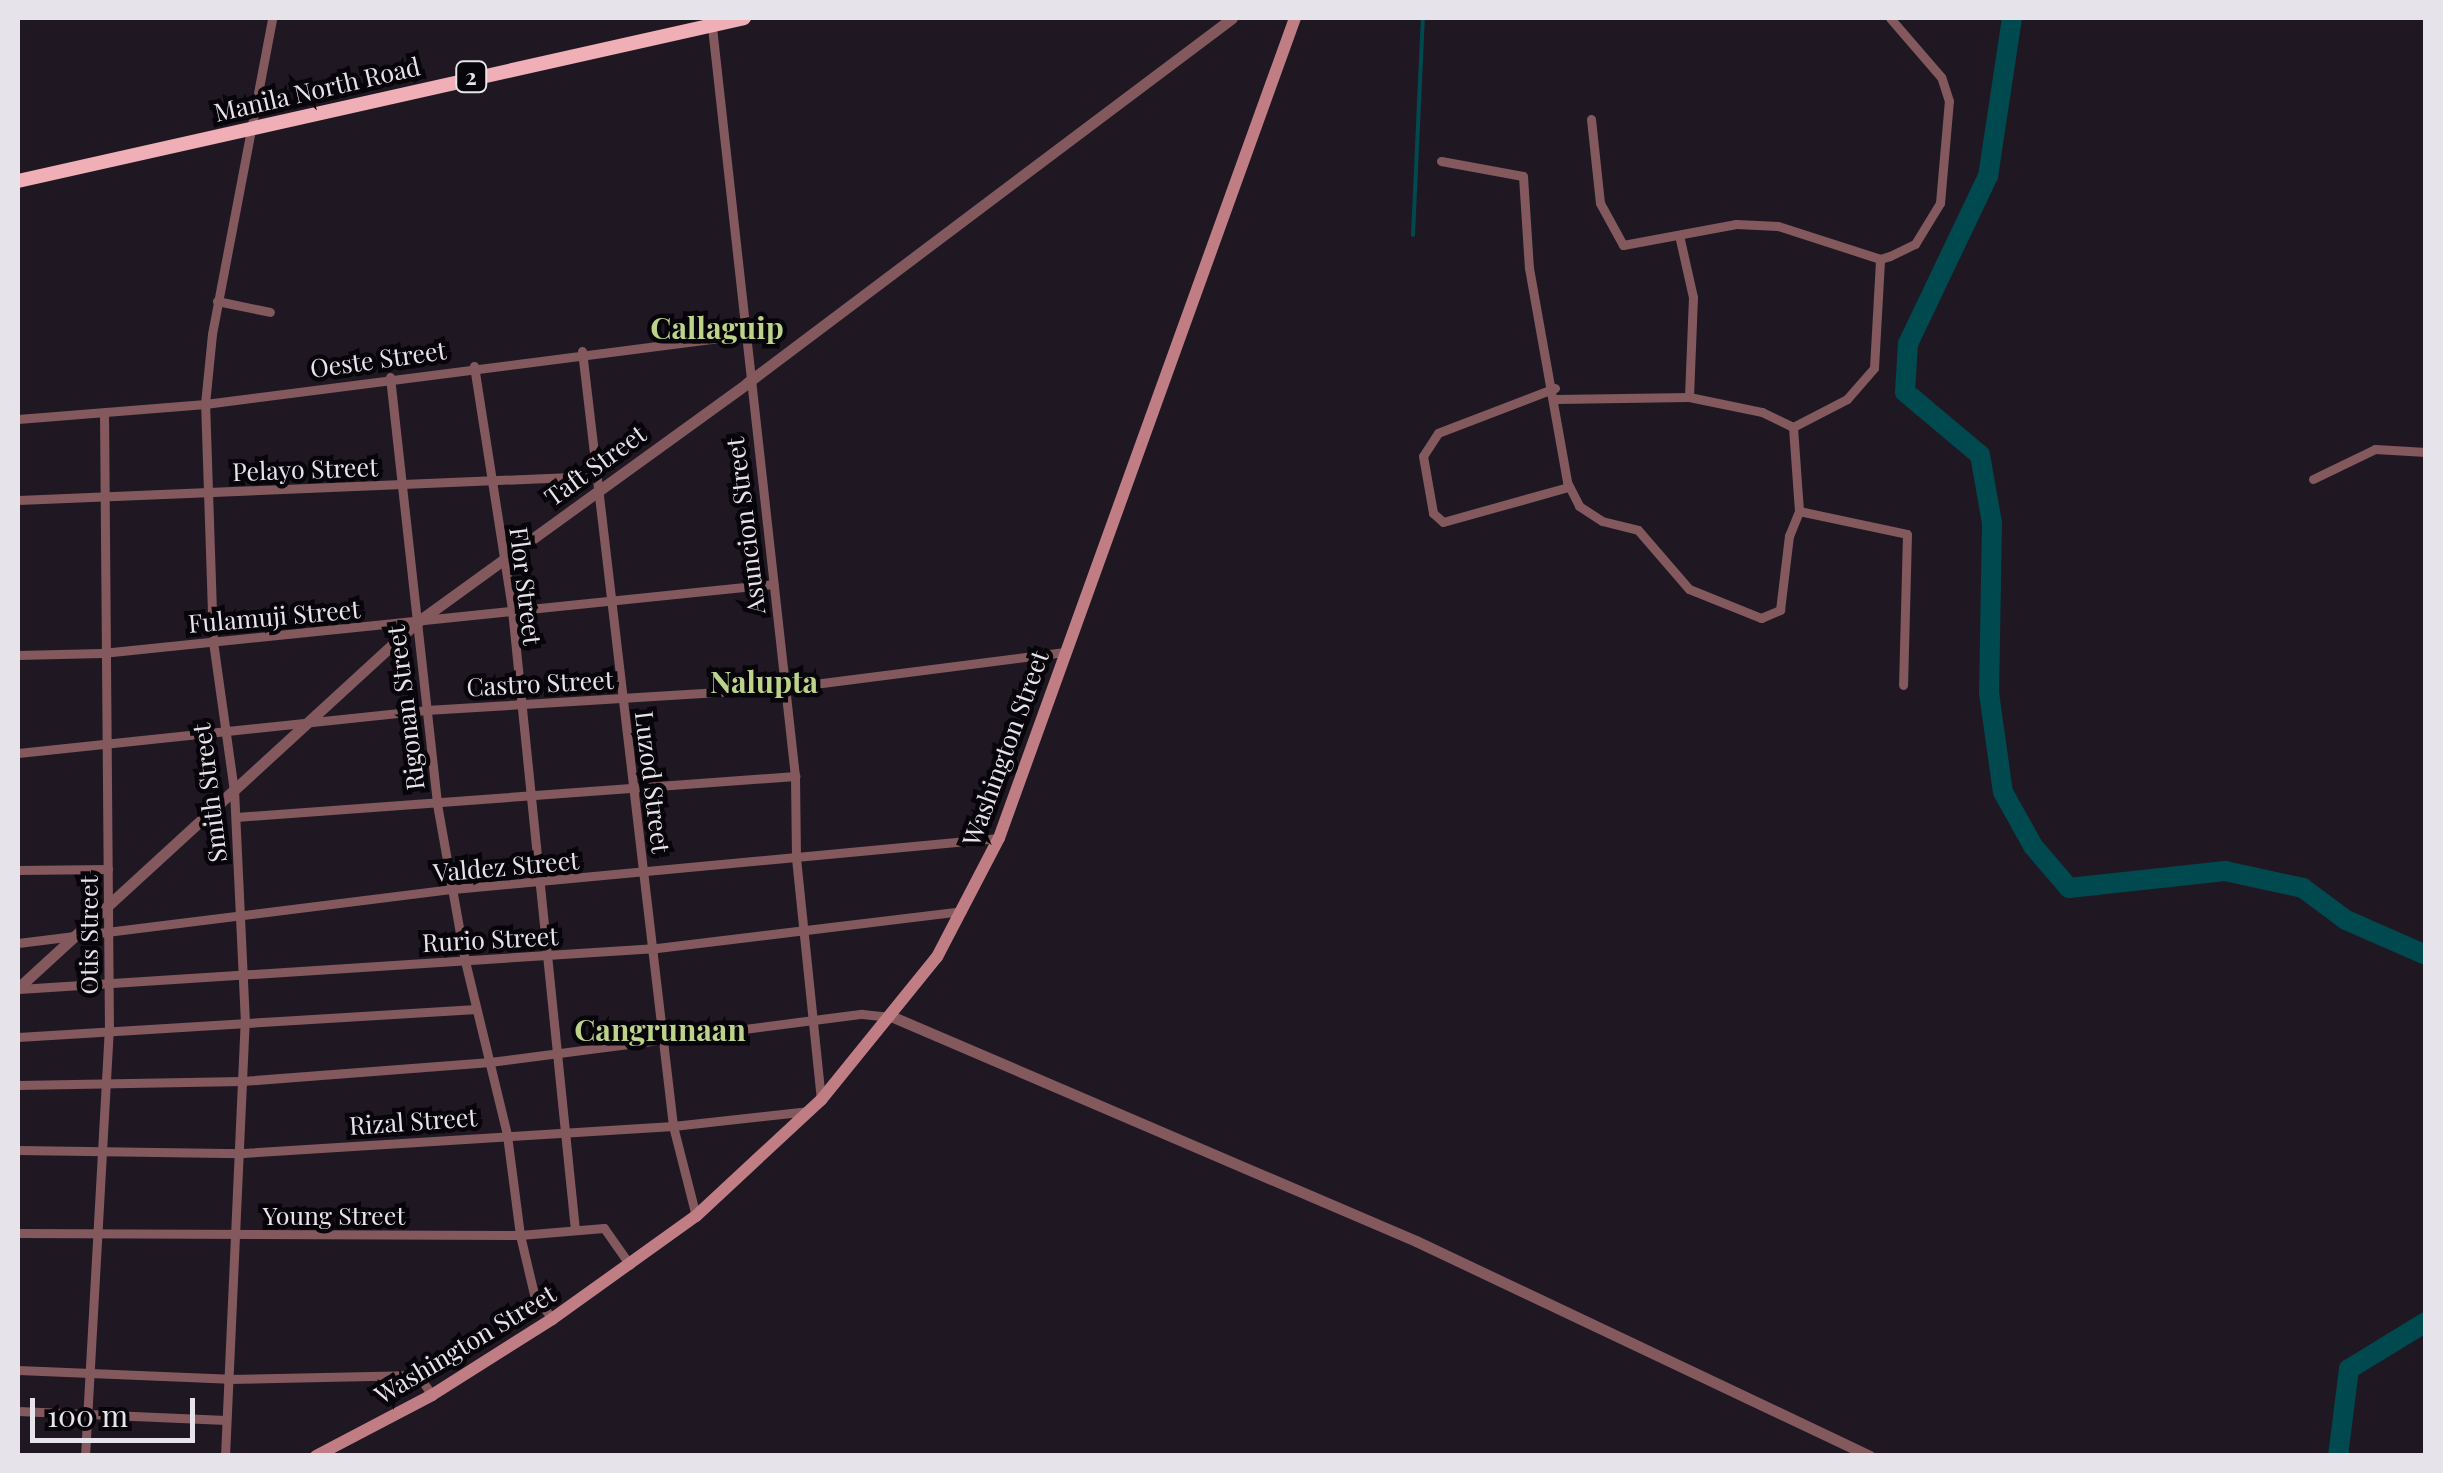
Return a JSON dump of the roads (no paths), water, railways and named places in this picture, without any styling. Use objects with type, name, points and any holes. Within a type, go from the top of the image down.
[{"type":"highway","name":"Manila North Road","points":[[18,181],[712,21],[744,18]]},
{"type":"main road","name":"Washington Street","points":[[316,1456],[432,1395],[552,1319],[696,1216],[816,1105],[893,1017],[962,911],[999,838],[1295,18]]},
{"type":"street","name":"Smith Street","points":[[225,1456],[243,1152],[245,1023],[234,792],[222,732],[213,642],[205,404],[218,301],[272,18]]},
{"type":"street","name":"Taft Street","points":[[18,989],[416,623],[747,384],[1232,18]]},
{"type":"street","points":[[1591,119],[1600,203],[1612,232],[1634,246],[1736,224],[1778,226],[1880,258],[1915,244],[1926,231],[1948,164],[1946,87],[1890,18]]},
{"type":"street","name":"Asuncion Street","points":[[712,21],[747,384],[795,776],[796,858],[816,1105]]},
{"type":"street","points":[[1441,161],[1524,176],[1525,242],[1556,394],[1568,487],[1587,514],[1638,530],[1689,589],[1761,618],[1780,610],[1788,536],[1798,511],[1794,426]]},
{"type":"street","points":[[1678,236],[1693,296],[1690,397]]},
{"type":"street","points":[[1794,426],[1847,399],[1874,368],[1880,258]]},
{"type":"street","points":[[218,301],[270,312]]},
{"type":"street","name":"Oeste Street","points":[[18,419],[205,404],[582,351],[743,334]]},
{"type":"street","name":"Luzod Street","points":[[582,351],[622,698],[657,948],[674,1126],[696,1216]]},
{"type":"street","name":"Flor Street","points":[[474,366],[512,610],[536,884],[568,1130],[575,1230]]},
{"type":"street","name":"Rigonan Street","points":[[390,377],[437,804],[464,961],[507,1135],[520,1235],[534,1294],[552,1319]]},
{"type":"street","points":[[1568,487],[1443,522],[1434,513],[1423,456],[1438,434],[1556,394],[1690,397],[1762,412],[1794,426]]},
{"type":"street","name":"Otis Street","points":[[85,1456],[109,1034],[102,652],[104,414]]},
{"type":"street","points":[[2313,479],[2375,449],[2426,452]]},
{"type":"street","name":"Pelayo Street","points":[[18,500],[595,476]]},
{"type":"street","points":[[1798,511],[1906,534],[1904,685]]},
{"type":"street","name":"Fulamuji Street","points":[[18,655],[102,652],[416,623],[773,584]]},
{"type":"street","name":"Castro Street","points":[[18,753],[426,710],[783,688],[1064,652]]},
{"type":"street","points":[[236,817],[529,799],[795,776]]},
{"type":"street","name":"Valdez Street","points":[[18,943],[453,890],[999,838]]},
{"type":"street","points":[[18,870],[108,869]]},
{"type":"street","name":"Rurio Street","points":[[18,989],[108,979],[657,948],[962,911]]},
{"type":"street","points":[[18,1037],[476,1009]]},
{"type":"street","points":[[18,1085],[242,1081],[490,1062],[811,1022],[893,1017],[1121,1119],[1416,1241],[1870,1456]]},
{"type":"street","name":"Rizal Street","points":[[18,1150],[243,1152],[674,1126],[816,1105]]},
{"type":"street","name":"Young Street","points":[[18,1233],[520,1235],[604,1228],[630,1264]]},
{"type":"street","points":[[18,1370],[229,1379],[418,1374],[432,1395]]},
{"type":"street","points":[[18,1411],[226,1420]]},
{"type":"waterway","points":[[1413,235],[1423,18]]},
{"type":"waterway","points":[[2012,18],[1988,176],[1908,344],[1905,392],[1980,455],[1992,523],[1989,693],[2003,792],[2033,846],[2069,888],[2225,871],[2303,888],[2346,920],[2426,955]]},
{"type":"waterway","points":[[2338,1456],[2349,1369],[2426,1322]]},
{"type":"district","name":"Callaguip","points":[[717,327]]},
{"type":"district","name":"Nalupta","points":[[764,681]]},
{"type":"district","name":"Cangrunaan","points":[[660,1029]]}]
